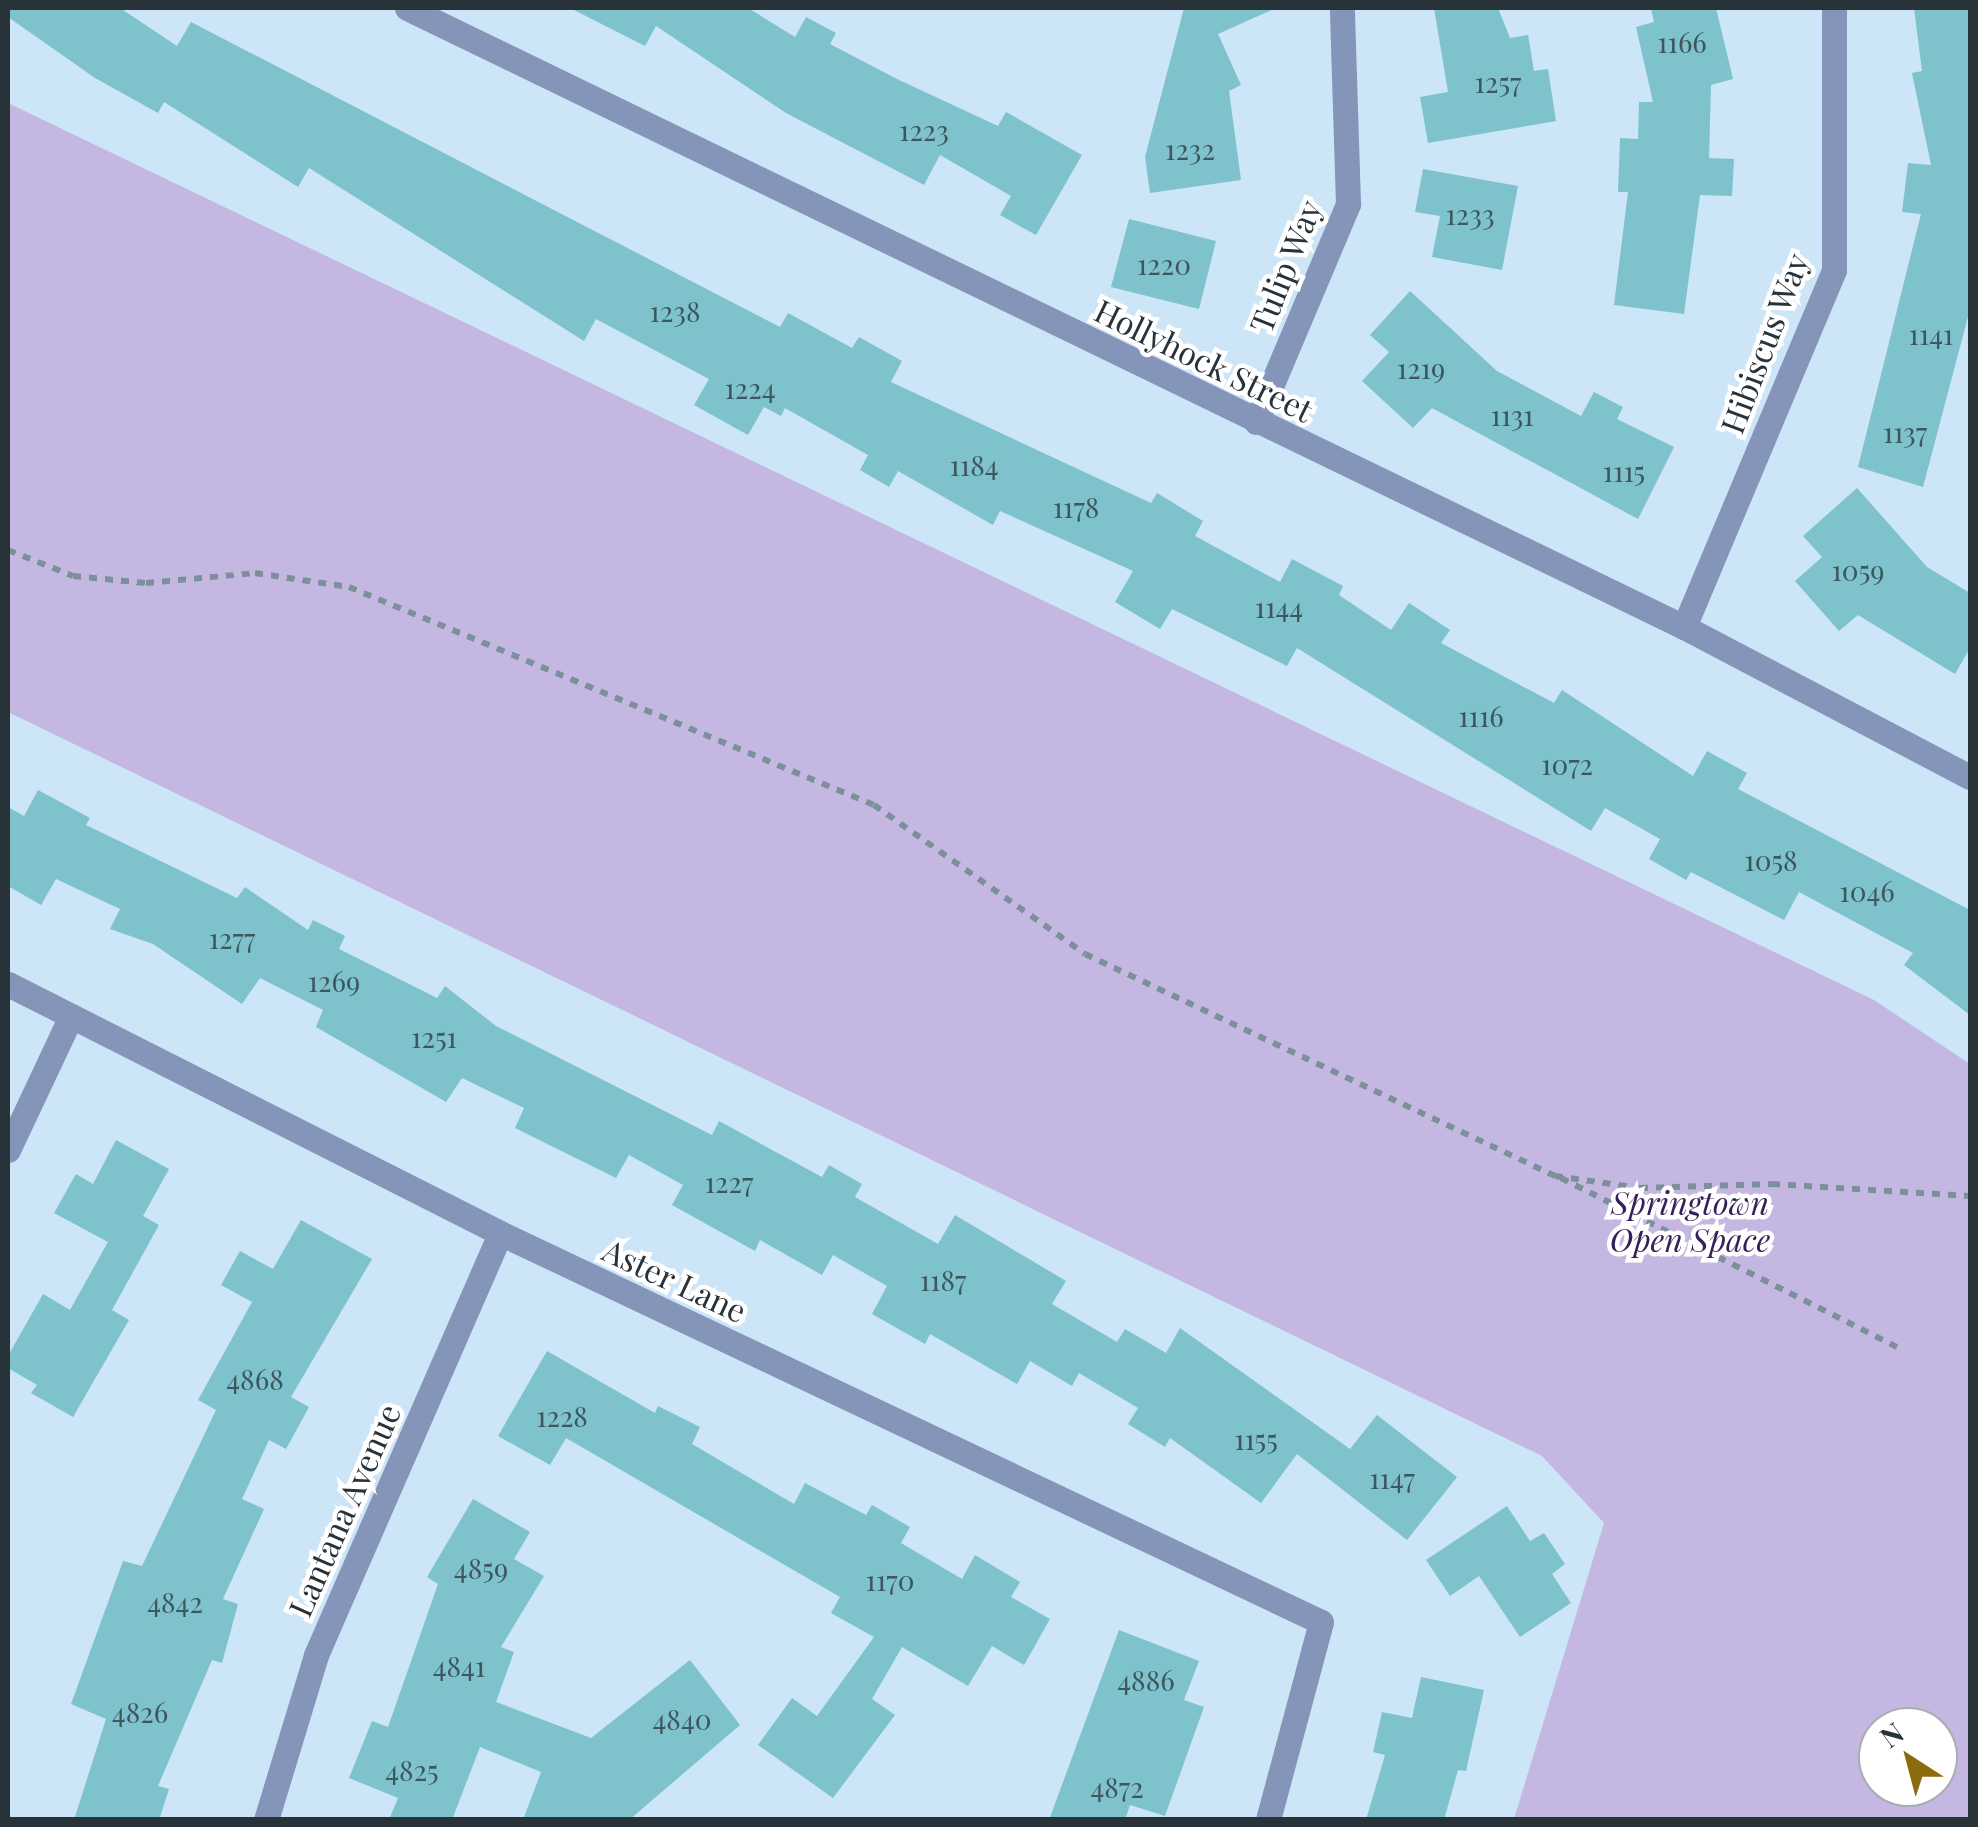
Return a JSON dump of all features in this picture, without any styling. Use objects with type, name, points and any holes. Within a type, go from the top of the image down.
[{"type":"street","name":"Hollyhock Street","points":[[406,8],[1684,627],[1970,777]]},
{"type":"street","name":"Tulip Way","points":[[1256,422],[1348,204],[1342,8]]},
{"type":"street","name":"Hibiscus Way","points":[[1684,627],[1834,270],[1834,8]]},
{"type":"street","name":"Aster Lane","points":[[8,984],[500,1233],[1320,1622],[1268,1820]]},
{"type":"street","points":[[8,1150],[70,1016]]},
{"type":"street","name":"Lantana Avenue","points":[[266,1820],[316,1655],[500,1233]]},
{"type":"path","points":[[8,550],[73,576],[146,583],[255,573],[349,587],[805,775],[874,805],[1085,954],[1555,1176],[1903,1350]]},
{"type":"path","points":[[1555,1176],[1640,1188],[1945,1190],[1970,1196]]},
{"type":"green space","name":"Springtown Open Space","points":[[8,103],[1874,1000],[1970,1064],[1970,1819],[1514,1819],[1604,1523],[1542,1456],[8,712]]},
{"type":"building","points":[[8,8],[120,8],[177,46],[191,22],[780,327],[788,313],[852,348],[859,337],[902,361],[891,382],[1151,503],[1157,493],[1203,521],[1195,536],[1280,582],[1292,559],[1343,586],[1339,595],[1391,630],[1409,603],[1450,630],[1441,643],[1554,703],[1562,690],[1693,776],[1707,751],[1747,773],[1738,789],[1970,910],[1970,1015],[1904,965],[1913,953],[1799,892],[1784,920],[1691,872],[1686,880],[1649,859],[1660,839],[1605,808],[1591,831],[1297,648],[1287,666],[1172,609],[1160,629],[1115,602],[1133,571],[1000,511],[993,525],[898,471],[889,487],[860,470],[868,455],[785,408],[781,416],[764,407],[748,435],[694,405],[709,379],[596,319],[584,341],[309,168],[298,187],[164,102],[158,113],[95,78],[8,17]]},
{"type":"building","points":[[570,8],[748,8],[795,37],[806,17],[836,33],[830,44],[897,79],[998,126],[1006,112],[1082,155],[1036,235],[1000,215],[1011,196],[940,155],[924,185],[786,113],[656,26],[645,46]]},
{"type":"building","points":[[1184,8],[1276,8],[1218,34],[1241,85],[1229,91],[1241,180],[1150,193],[1145,157]]},
{"type":"building","points":[[1434,8],[1498,8],[1510,38],[1528,35],[1534,71],[1548,69],[1556,121],[1428,143],[1420,97],[1448,92]]},
{"type":"building","points":[[1651,8],[1716,8],[1733,79],[1711,85],[1709,158],[1734,159],[1732,196],[1700,195],[1684,314],[1614,305],[1628,192],[1618,192],[1620,138],[1638,139],[1639,102],[1653,102],[1636,27],[1654,22]]},
{"type":"building","points":[[1914,8],[1970,8],[1970,309],[1923,487],[1858,467],[1921,214],[1902,212],[1908,163],[1931,165],[1912,73],[1922,71]]},
{"type":"building","points":[[1423,169],[1518,186],[1502,270],[1432,257],[1440,216],[1415,212]]},
{"type":"building","points":[[1129,219],[1216,241],[1199,309],[1111,287]]},
{"type":"building","points":[[1410,291],[1497,371],[1581,416],[1594,392],[1623,407],[1617,419],[1674,447],[1638,519],[1432,408],[1413,428],[1362,381],[1389,352],[1370,335]]},
{"type":"building","points":[[1857,488],[1927,567],[1970,593],[1970,648],[1955,674],[1858,615],[1839,631],[1795,581],[1822,557],[1803,536]]},
{"type":"building","points":[[38,790],[90,818],[86,825],[237,898],[245,887],[308,930],[313,920],[345,936],[339,949],[437,998],[445,986],[496,1026],[712,1135],[719,1121],[822,1177],[829,1165],[862,1184],[855,1197],[938,1244],[955,1215],[1066,1281],[1052,1304],[1117,1342],[1125,1329],[1166,1353],[1180,1328],[1350,1449],[1377,1415],[1457,1477],[1407,1540],[1297,1454],[1261,1503],[1170,1438],[1165,1447],[1128,1424],[1138,1408],[1079,1373],[1072,1386],[1030,1361],[1017,1384],[930,1334],[925,1344],[872,1314],[887,1286],[833,1255],[822,1275],[760,1240],[755,1251],[672,1205],[683,1185],[629,1155],[616,1178],[515,1128],[524,1108],[462,1078],[446,1102],[316,1027],[323,1010],[260,978],[242,1004],[153,944],[110,929],[120,909],[56,879],[41,905],[8,886],[8,807],[24,816]]},
{"type":"building","points":[[116,1140],[169,1169],[143,1216],[159,1225],[112,1310],[129,1320],[73,1417],[31,1393],[37,1385],[8,1368],[8,1356],[43,1294],[70,1310],[108,1242],[54,1213],[76,1174],[93,1184]]},
{"type":"building","points":[[301,1220],[372,1259],[291,1397],[309,1407],[286,1449],[269,1440],[242,1499],[264,1509],[223,1599],[238,1604],[222,1663],[212,1660],[158,1786],[169,1789],[159,1820],[74,1820],[106,1719],[71,1704],[123,1561],[142,1566],[216,1410],[198,1400],[252,1302],[221,1285],[240,1251],[273,1269]]},
{"type":"building","points":[[547,1351],[655,1413],[658,1406],[700,1427],[692,1444],[794,1504],[805,1483],[866,1515],[872,1505],[910,1527],[901,1543],[962,1579],[975,1555],[1020,1582],[1011,1597],[1050,1619],[1024,1665],[992,1646],[968,1686],[902,1647],[872,1699],[895,1715],[833,1798],[758,1745],[792,1698],[817,1716],[874,1637],[831,1613],[840,1597],[566,1438],[550,1465],[498,1436]]},
{"type":"building","points":[[473,1499],[530,1532],[514,1559],[544,1576],[501,1647],[514,1652],[496,1702],[591,1738],[690,1660],[740,1725],[629,1820],[523,1820],[541,1772],[480,1747],[452,1820],[389,1820],[398,1798],[349,1778],[372,1721],[388,1727],[438,1584],[427,1577]]},
{"type":"building","points":[[1507,1506],[1530,1541],[1544,1533],[1565,1564],[1552,1574],[1571,1603],[1520,1637],[1479,1576],[1450,1596],[1426,1560]]},
{"type":"building","points":[[1119,1630],[1199,1661],[1184,1700],[1204,1707],[1165,1816],[1130,1805],[1125,1820],[1049,1820]]},
{"type":"building","points":[[1421,1677],[1484,1690],[1466,1771],[1458,1770],[1444,1820],[1366,1820],[1385,1755],[1373,1752],[1382,1712],[1412,1718]]}]
